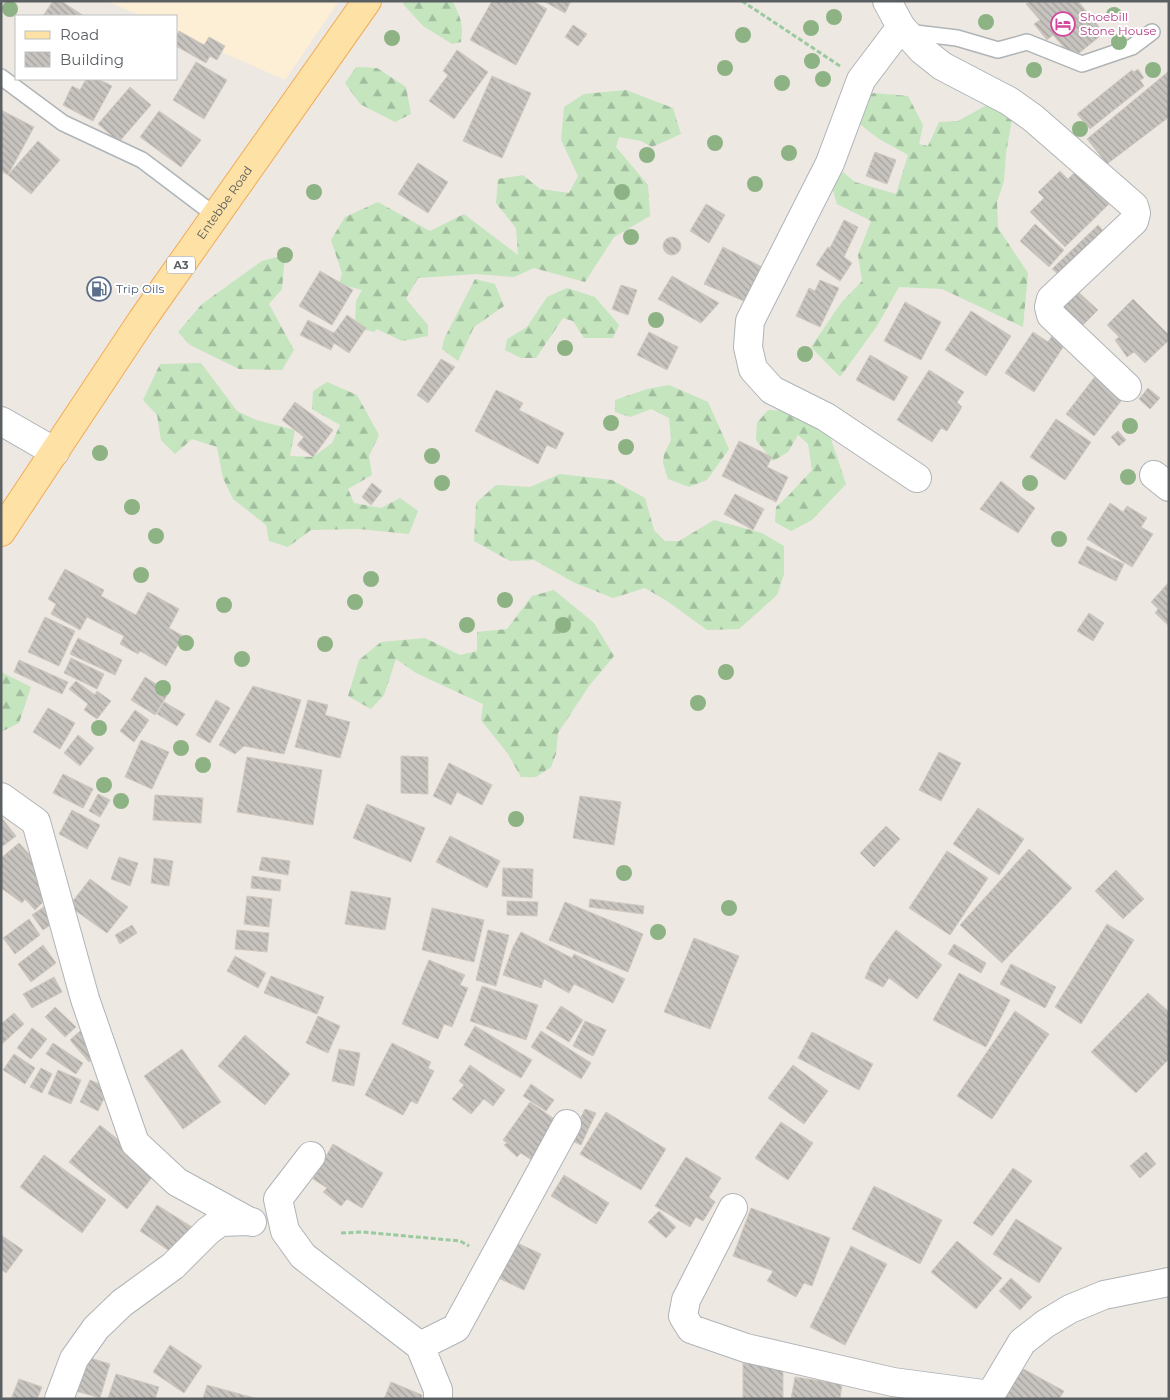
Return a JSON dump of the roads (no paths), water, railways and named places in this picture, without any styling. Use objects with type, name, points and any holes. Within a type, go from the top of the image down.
[{"type":"main road","name":"Entebbe Road","points":[[1,532],[142,320],[367,1]]},
{"type":"street","points":[[887,1],[903,30],[922,50],[942,66],[1009,101],[1033,118],[1134,206],[1136,213],[1134,221],[1051,299],[1049,307],[1051,315],[1127,387]]},
{"type":"street","points":[[903,30],[861,80],[830,163],[750,321],[748,347],[753,369],[772,390],[826,417],[918,478]]},
{"type":"street","points":[[1,421],[55,452]]},
{"type":"street","points":[[1,797],[36,822],[85,999],[135,1144],[177,1182],[248,1221],[285,1231]]},
{"type":"street","points":[[420,1346],[456,1328],[477,1286],[494,1260],[567,1124]]},
{"type":"street","points":[[311,1156],[278,1199],[285,1231],[303,1256],[420,1346],[438,1390],[438,1399]]},
{"type":"street","points":[[733,1208],[686,1300],[683,1316],[691,1329],[746,1348],[893,1382],[989,1397],[1022,1342],[1045,1324],[1070,1309],[1104,1295],[1169,1282]]},
{"type":"street","points":[[59,1399],[74,1359],[96,1328],[122,1304],[172,1266],[208,1230],[220,1222],[248,1221]]},
{"type":"lane","points":[[903,30],[957,38],[998,50],[1027,42],[1082,64],[1132,47],[1152,32]]},
{"type":"lane","points":[[1,77],[63,123],[142,160],[216,216]]},
{"type":"place","name":"Shoebill Stone House","points":[[1063,24]]},
{"type":"place","name":"Trip Oils","points":[[99,289]]}]
